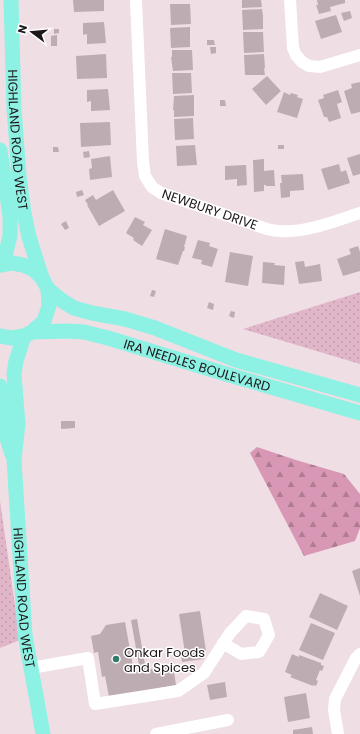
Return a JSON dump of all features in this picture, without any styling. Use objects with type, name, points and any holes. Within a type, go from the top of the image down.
[{"type":"main road","name":"HIGHLAND ROAD WEST","points":[[11,0],[14,108],[19,176],[29,237],[45,284],[50,306],[44,321],[28,334],[16,361],[14,374],[18,424],[14,460],[25,635],[43,734]]},
{"type":"main road","name":"HIGHLAND ROAD WEST","points":[[0,150],[10,216],[10,236],[0,265]]},
{"type":"main road","name":"IRA NEEDLES BOULEVARD","points":[[0,265],[12,263],[23,264],[34,270],[61,300],[74,308],[92,313],[125,318],[155,328],[236,360],[360,395]]},
{"type":"main road","name":"IRA NEEDLES BOULEVARD","points":[[0,336],[11,338],[28,334],[68,331],[84,332],[360,413]]},
{"type":"main road","name":"HIGHLAND ROAD WEST","points":[[0,389],[6,435],[14,460]]},
{"type":"street","name":"NEWBURY DRIVE","points":[[136,0],[143,162],[145,176],[152,187],[161,193],[267,229],[280,231],[307,229],[360,213]]},
{"type":"street","points":[[290,0],[293,48],[296,55],[302,62],[309,66],[320,67],[360,55]]},
{"type":"street","points":[[31,668],[88,658],[95,704],[178,691],[204,673],[223,643]]},
{"type":"street","points":[[338,734],[334,710],[336,699],[356,658],[360,654]]},
{"type":"street","points":[[156,734],[228,720]]},
{"type":"shaded area","points":[[360,292],[360,364],[243,329]]},
{"type":"shaded area","points":[[0,501],[20,640],[0,648]]},
{"type":"green space","points":[[257,447],[344,474],[360,494],[360,528],[355,541],[304,556],[250,453]]},
{"type":"building","points":[[73,0],[104,0],[104,11],[74,12]]},
{"type":"building","points":[[242,0],[261,0],[262,7],[242,8]]},
{"type":"building","points":[[317,0],[345,0],[345,3],[330,7],[331,11],[319,14],[316,5],[318,5]]},
{"type":"building","points":[[170,4],[190,4],[191,24],[171,25]]},
{"type":"building","points":[[262,9],[263,29],[243,30],[242,10]]},
{"type":"building","points":[[350,11],[352,18],[344,21],[341,13]]},
{"type":"building","points":[[336,15],[342,32],[321,39],[315,21]]},
{"type":"building","points":[[104,22],[106,43],[87,44],[87,34],[83,35],[83,23]]},
{"type":"building","points":[[190,27],[190,47],[171,48],[170,28]]},
{"type":"building","points":[[54,29],[59,29],[59,33],[54,34]]},
{"type":"building","points":[[243,32],[263,32],[264,52],[244,53]]},
{"type":"building","points":[[57,35],[57,46],[51,46],[51,36]]},
{"type":"building","points":[[207,40],[214,40],[215,45],[207,45]]},
{"type":"building","points":[[210,47],[216,47],[216,53],[211,54]]},
{"type":"building","points":[[172,50],[192,50],[193,70],[173,71],[171,57]]},
{"type":"building","points":[[106,54],[107,78],[77,79],[76,56]]},
{"type":"building","points":[[264,54],[265,75],[245,75],[244,55]]},
{"type":"building","points":[[172,73],[191,73],[192,93],[173,94]]},
{"type":"building","points":[[267,76],[281,91],[266,105],[252,89]]},
{"type":"building","points":[[360,82],[360,112],[351,114],[344,91],[352,88],[351,84]]},
{"type":"building","points":[[108,89],[110,110],[91,111],[91,101],[87,102],[87,90]]},
{"type":"building","points":[[338,90],[342,102],[337,104],[341,118],[329,122],[327,117],[324,117],[318,100],[324,98],[323,95]]},
{"type":"building","points":[[284,92],[290,95],[291,93],[298,95],[297,97],[303,99],[297,118],[277,112]]},
{"type":"building","points":[[194,95],[194,116],[174,117],[174,96]]},
{"type":"building","points":[[220,100],[225,100],[226,106],[220,106]]},
{"type":"building","points":[[193,118],[194,139],[175,140],[174,119]]},
{"type":"building","points":[[110,122],[111,145],[81,147],[80,123]]},
{"type":"building","points":[[195,145],[197,165],[177,166],[176,146]]},
{"type":"building","points":[[278,145],[284,145],[284,149],[278,149]]},
{"type":"building","points":[[53,147],[58,147],[59,152],[53,152]]},
{"type":"building","points":[[89,151],[90,157],[84,158],[83,152]]},
{"type":"building","points":[[360,154],[360,174],[353,176],[347,158]]},
{"type":"building","points":[[110,156],[112,177],[90,180],[89,169],[92,168],[91,159]]},
{"type":"building","points":[[264,159],[264,171],[274,170],[275,186],[264,185],[264,191],[254,192],[253,160]]},
{"type":"building","points":[[339,164],[341,172],[346,170],[350,183],[328,190],[321,169]]},
{"type":"building","points":[[246,165],[247,185],[237,186],[237,179],[225,180],[225,166]]},
{"type":"building","points":[[303,174],[304,190],[290,191],[290,197],[281,198],[281,175]]},
{"type":"building","points":[[82,190],[84,195],[77,197],[76,192]]},
{"type":"building","points":[[113,190],[125,211],[99,226],[85,200],[93,195],[96,200]]},
{"type":"building","points":[[135,217],[145,222],[143,225],[152,230],[142,246],[126,233]]},
{"type":"building","points":[[66,221],[69,228],[65,230],[61,224]]},
{"type":"building","points":[[165,229],[187,236],[184,251],[178,265],[156,259]]},
{"type":"building","points":[[198,240],[210,243],[209,246],[218,249],[212,267],[201,264],[202,260],[192,258]]},
{"type":"building","points":[[358,246],[360,252],[360,271],[343,276],[337,259],[351,254],[349,249]]},
{"type":"building","points":[[230,252],[253,256],[248,286],[225,282]]},
{"type":"building","points":[[304,261],[305,267],[320,264],[322,281],[299,284],[295,262]]},
{"type":"building","points":[[263,262],[285,266],[284,285],[262,283]]},
{"type":"building","points":[[152,290],[156,291],[154,297],[150,296]]},
{"type":"building","points":[[209,302],[214,304],[213,310],[207,308]]},
{"type":"building","points":[[231,311],[235,312],[234,318],[229,316]]},
{"type":"building","points":[[61,421],[75,421],[75,428],[61,429]]},
{"type":"building","points":[[360,568],[360,596],[352,571]]},
{"type":"building","points":[[320,593],[348,606],[337,630],[309,617]]},
{"type":"building","points":[[200,611],[206,651],[204,651],[204,659],[182,662],[181,654],[185,653],[179,614]]},
{"type":"building","name":"Onkar Foods and Spices","points":[[137,619],[146,670],[173,665],[176,685],[109,697],[105,676],[102,677],[98,652],[94,653],[91,636],[100,634],[106,625],[125,622],[134,672],[140,671],[131,620]]},
{"type":"building","points":[[311,623],[335,633],[323,660],[299,650]]},
{"type":"building","points":[[292,654],[321,663],[321,665],[324,666],[322,671],[320,670],[316,680],[318,681],[316,686],[290,677],[292,675],[285,672]]},
{"type":"building","points":[[225,682],[227,697],[210,700],[207,685]]},
{"type":"building","points":[[306,693],[310,718],[288,722],[284,697]]},
{"type":"building","points":[[312,727],[313,734],[293,734],[293,730]]},
{"type":"place","name":"Onkar Foods and Spices","points":[[116,659]]}]
